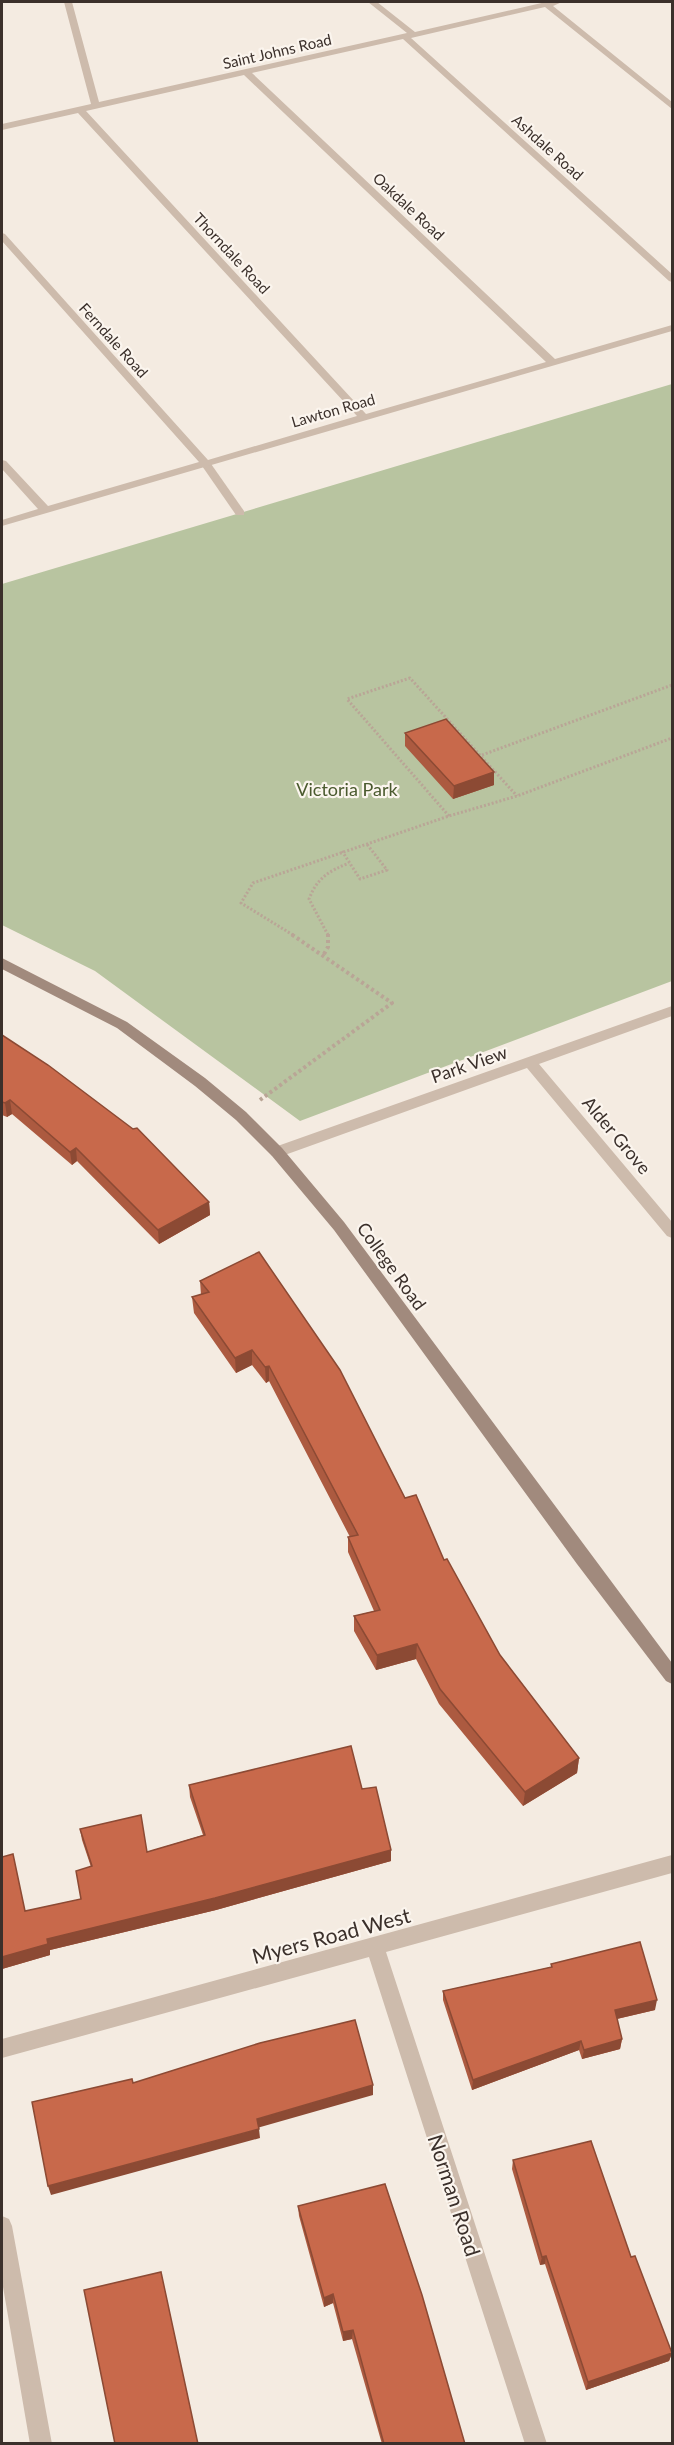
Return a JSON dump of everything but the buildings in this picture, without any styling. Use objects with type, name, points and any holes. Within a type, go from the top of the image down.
[{"type":"street","points":[[68,2],[96,106]]},
{"type":"street","name":"Ashdale Road","points":[[372,2],[672,279]]},
{"type":"street","name":"Saint Johns Road","points":[[2,127],[558,2]]},
{"type":"street","points":[[546,4],[672,106]]},
{"type":"street","name":"Oakdale Road","points":[[246,72],[552,362]]},
{"type":"street","name":"Thorndale Road","points":[[79,109],[363,417]]},
{"type":"street","name":"Ferndale Road","points":[[2,236],[205,463],[240,513]]},
{"type":"street","name":"Lawton Road","points":[[2,523],[672,328]]},
{"type":"street","points":[[2,463],[45,510]]},
{"type":"street","name":"College Road","points":[[2,963],[122,1025],[200,1082],[241,1116],[277,1152],[339,1226],[583,1559],[672,1676]]},
{"type":"street","name":"Park View","points":[[277,1152],[672,1011]]},
{"type":"street","name":"Alder Grove","points":[[531,1063],[672,1232]]},
{"type":"street","name":"Myers Road West","points":[[2,2049],[672,1864]]},
{"type":"street","name":"Norman Road","points":[[375,1947],[536,2444]]},
{"type":"street","points":[[2,2226],[40,2444]]},
{"type":"path","points":[[449,816],[347,699],[410,678],[518,796]]},
{"type":"path","points":[[482,755],[672,685]]},
{"type":"path","points":[[241,1116],[392,1003],[324,954],[241,903],[253,883],[366,843],[518,796],[672,738]]},
{"type":"path","points":[[342,851],[360,879],[387,870],[366,843]]},
{"type":"path","points":[[324,954],[329,947],[328,932],[309,899],[314,883],[327,872],[350,863]]},
{"type":"green space","name":"Victoria Park","points":[[672,384],[672,981],[300,1121],[95,971],[2,925],[2,584]]}]
